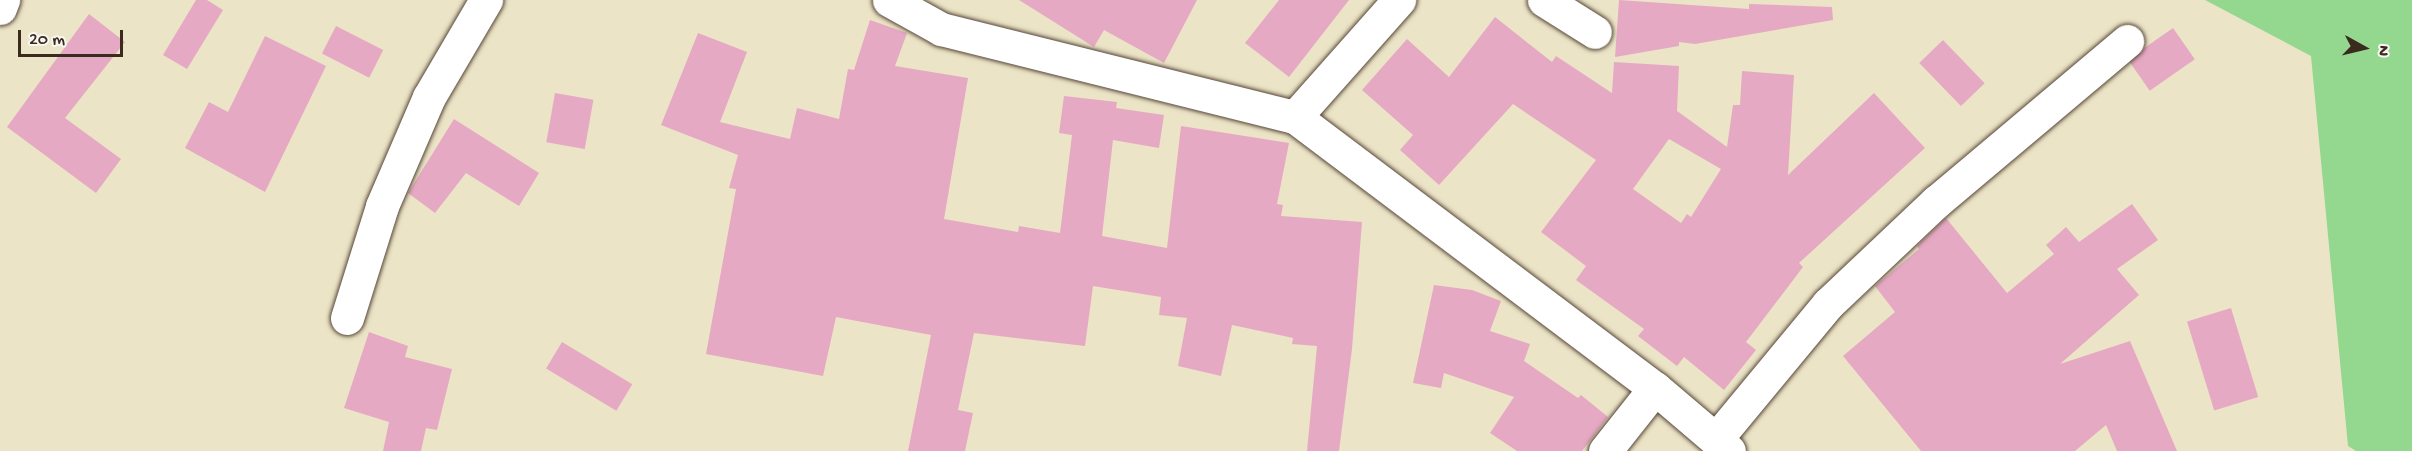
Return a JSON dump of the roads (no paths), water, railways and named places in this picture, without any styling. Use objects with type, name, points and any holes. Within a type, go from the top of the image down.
[{"type":"street","points":[[0,8],[3,0]]},
{"type":"street","points":[[347,318],[382,206],[429,97],[486,0]]},
{"type":"street","points":[[889,0],[941,29],[1194,95],[1294,117],[1655,388],[1723,444],[1828,304],[1936,202],[2127,42]]},
{"type":"street","points":[[1294,117],[1399,0]]},
{"type":"street","points":[[1544,0],[1595,32]]},
{"type":"street","points":[[1605,451],[1655,388]]}]
